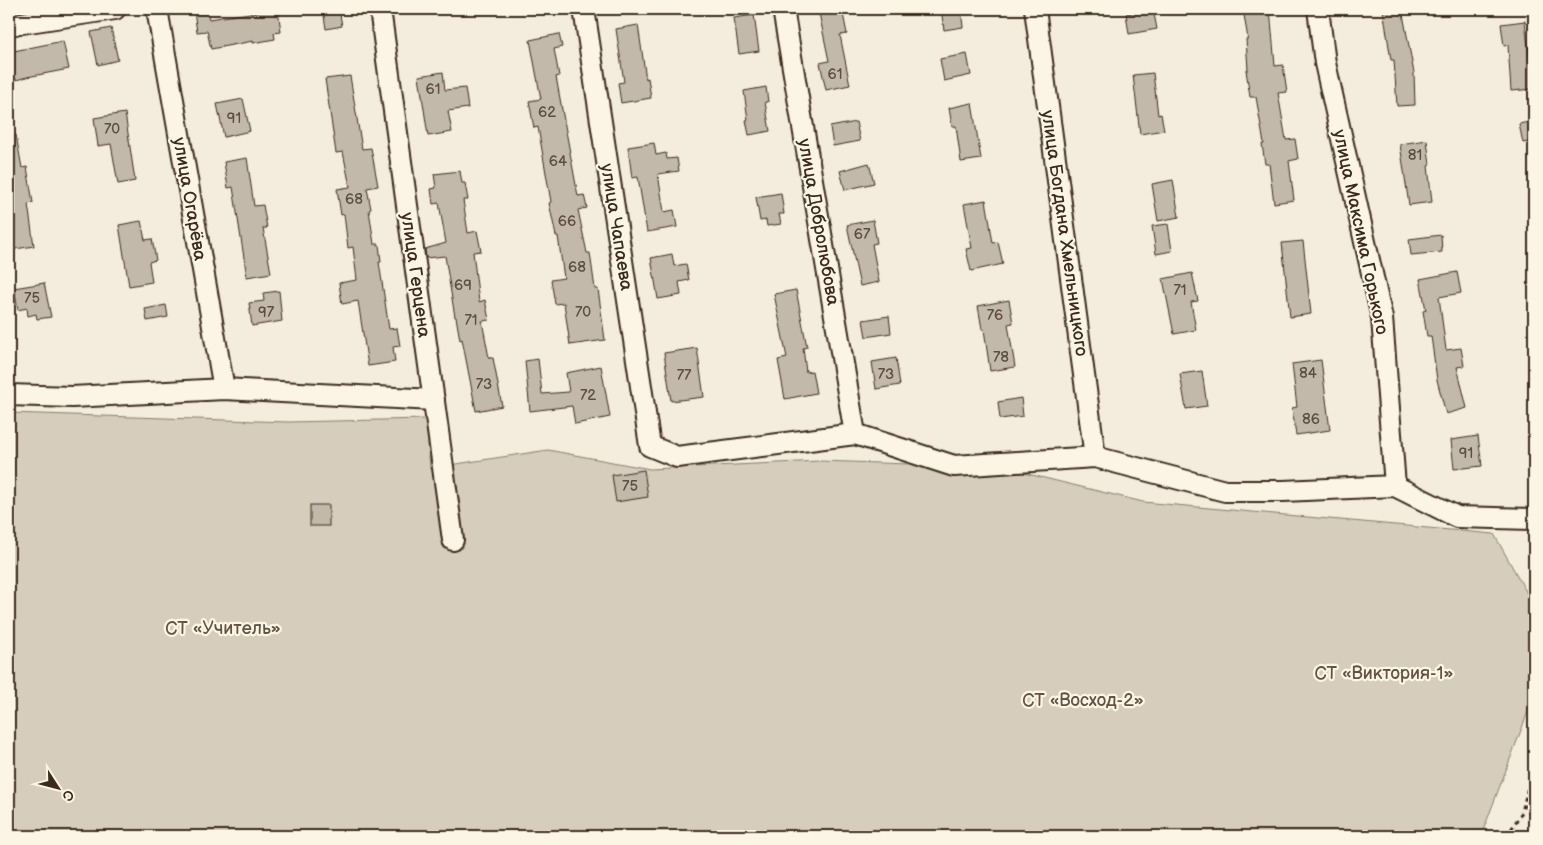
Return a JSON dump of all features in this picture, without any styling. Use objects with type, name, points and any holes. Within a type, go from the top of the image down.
[{"type":"street","points":[[9,25],[115,9]]},
{"type":"street","name":"улица Огарёва","points":[[157,9],[224,389]]},
{"type":"street","name":"улица Герцена","points":[[380,9],[453,540]]},
{"type":"street","name":"улица Чапаева","points":[[584,9],[650,446],[677,457],[854,434]]},
{"type":"street","name":"улица Добролюбова","points":[[783,9],[854,434]]},
{"type":"street","name":"улица Богдана Хмельницкого","points":[[1035,9],[1095,457]]},
{"type":"street","name":"улица Максима Горького","points":[[1318,9],[1325,63],[1382,318],[1395,486]]},
{"type":"street","points":[[9,395],[72,397],[224,389],[434,400]]},
{"type":"street","points":[[854,434],[954,466],[1095,457],[1225,492],[1395,486],[1457,517],[1534,519]]},
{"type":"path","points":[[1507,836],[1522,812],[1534,762]]},
{"type":"green space","points":[[9,413],[288,422],[426,419],[430,468],[548,450],[650,469],[820,461],[999,467],[1143,502],[1494,534],[1534,606],[1534,696],[1481,836],[9,836]]},
{"type":"building","points":[[207,9],[209,19],[278,9],[281,32],[274,33],[275,39],[211,49],[207,31],[197,32],[194,11]]},
{"type":"building","points":[[323,9],[339,9],[342,26],[326,29]]},
{"type":"building","points":[[842,9],[847,34],[840,35],[850,85],[826,90],[820,63],[829,61],[819,13]]},
{"type":"building","points":[[941,9],[961,9],[963,27],[944,30]]},
{"type":"building","points":[[1153,9],[1157,29],[1129,34],[1126,14]]},
{"type":"building","points":[[1243,9],[1270,9],[1275,66],[1283,65],[1287,92],[1278,93],[1286,140],[1295,139],[1298,159],[1289,161],[1294,200],[1274,203],[1269,164],[1265,164],[1262,144],[1264,144],[1256,97],[1250,97],[1246,70],[1248,70],[1246,39],[1248,39]]},
{"type":"building","points":[[1383,9],[1402,9],[1414,73],[1415,105],[1397,106],[1394,60],[1391,60]]},
{"type":"building","points":[[754,15],[759,51],[739,54],[734,18]]},
{"type":"building","points":[[1525,21],[1534,89],[1511,91],[1508,45],[1504,46],[1501,24]]},
{"type":"building","points":[[638,25],[646,79],[648,78],[651,98],[621,103],[618,83],[624,82],[616,29]]},
{"type":"building","points":[[111,28],[118,60],[98,65],[91,32]]},
{"type":"building","points":[[559,34],[562,47],[554,49],[559,76],[556,77],[578,196],[584,195],[587,208],[578,210],[587,253],[590,253],[595,289],[598,289],[605,340],[570,345],[564,303],[555,304],[551,280],[564,278],[558,236],[556,236],[549,203],[551,202],[538,127],[534,128],[529,101],[541,99],[530,40]]},
{"type":"building","points":[[63,41],[69,69],[9,82],[9,52]]},
{"type":"building","points":[[967,54],[971,75],[944,81],[940,59]]},
{"type":"building","points":[[443,72],[445,90],[465,88],[468,108],[448,111],[452,132],[428,136],[419,76]]},
{"type":"building","points":[[1153,73],[1158,115],[1161,114],[1164,130],[1140,134],[1133,75]]},
{"type":"building","points":[[350,76],[362,149],[371,148],[378,186],[367,188],[374,244],[379,244],[381,262],[379,262],[389,329],[397,328],[400,346],[393,347],[395,362],[368,366],[358,301],[342,304],[339,283],[357,280],[353,247],[348,248],[344,214],[341,215],[337,189],[350,187],[343,152],[336,153],[325,79]]},
{"type":"building","points":[[766,87],[768,102],[765,102],[770,131],[749,135],[744,91]]},
{"type":"building","points":[[243,99],[250,131],[224,137],[217,104]]},
{"type":"building","points":[[972,103],[981,159],[961,162],[956,126],[952,126],[949,108]]},
{"type":"building","points":[[125,113],[135,181],[118,184],[111,144],[98,146],[94,118]]},
{"type":"building","points":[[1534,121],[1534,141],[1523,143],[1519,124]]},
{"type":"building","points":[[856,122],[860,141],[833,146],[830,127]]},
{"type":"building","points":[[9,135],[16,135],[22,168],[27,167],[33,203],[28,204],[34,246],[9,250]]},
{"type":"building","points":[[1427,140],[1432,202],[1409,205],[1400,144]]},
{"type":"building","points":[[654,143],[656,155],[666,153],[667,159],[677,158],[679,171],[658,174],[664,212],[674,210],[677,227],[647,232],[638,177],[632,178],[628,147]]},
{"type":"building","points":[[247,158],[254,206],[263,205],[267,228],[263,228],[271,273],[247,277],[233,187],[228,188],[224,162]]},
{"type":"building","points":[[869,163],[874,183],[845,190],[840,171]]},
{"type":"building","points":[[460,171],[462,183],[465,183],[468,200],[463,200],[468,233],[477,231],[481,251],[473,252],[479,302],[485,300],[489,320],[482,321],[489,358],[493,358],[502,406],[476,411],[462,339],[460,340],[455,317],[445,256],[426,258],[425,249],[446,243],[439,203],[433,204],[431,189],[436,188],[434,174]]},
{"type":"building","points":[[1173,180],[1179,217],[1158,221],[1152,184]]},
{"type":"building","points":[[781,193],[784,214],[779,214],[781,224],[767,226],[766,220],[760,221],[756,197]]},
{"type":"building","points":[[986,200],[993,243],[998,242],[1003,264],[971,271],[966,249],[972,248],[964,204]]},
{"type":"building","points":[[873,220],[877,243],[872,244],[879,282],[860,286],[847,225]]},
{"type":"building","points":[[141,221],[145,240],[152,239],[156,260],[149,262],[152,282],[129,286],[119,225]]},
{"type":"building","points":[[1168,224],[1172,251],[1156,254],[1152,226]]},
{"type":"building","points":[[1441,235],[1442,252],[1411,255],[1409,239]]},
{"type":"building","points":[[1303,241],[1311,314],[1290,317],[1282,243]]},
{"type":"building","points":[[672,254],[674,266],[686,264],[689,280],[679,282],[681,295],[658,299],[651,258]]},
{"type":"building","points":[[1457,272],[1461,293],[1439,297],[1446,350],[1461,348],[1464,366],[1457,367],[1467,408],[1446,414],[1437,380],[1431,336],[1427,336],[1423,311],[1426,310],[1420,279]]},
{"type":"building","points":[[1192,273],[1198,301],[1191,302],[1196,330],[1174,334],[1163,279]]},
{"type":"building","points":[[44,283],[51,317],[37,319],[36,314],[28,316],[27,308],[18,310],[14,288]]},
{"type":"building","points":[[796,290],[807,347],[803,348],[806,372],[812,371],[816,393],[785,399],[778,360],[787,358],[774,294]]},
{"type":"building","points":[[279,291],[282,321],[252,326],[249,303],[264,301],[263,293]]},
{"type":"building","points":[[1009,300],[1013,323],[1008,324],[1015,367],[990,371],[984,329],[982,329],[978,306]]},
{"type":"building","points":[[166,305],[168,317],[147,321],[145,309]]},
{"type":"building","points":[[889,316],[891,333],[866,337],[863,320]]},
{"type":"building","points":[[697,348],[704,397],[671,401],[664,353]]},
{"type":"building","points":[[896,358],[900,385],[876,389],[872,362]]},
{"type":"building","points":[[538,359],[542,394],[569,392],[566,373],[601,366],[610,417],[575,424],[572,406],[530,411],[525,361]]},
{"type":"building","points":[[1321,360],[1330,430],[1296,435],[1292,408],[1297,407],[1292,364]]},
{"type":"building","points":[[1202,371],[1207,406],[1186,409],[1180,374]]},
{"type":"building","points":[[1021,398],[1023,416],[1000,419],[998,402]]},
{"type":"building","points":[[1478,436],[1482,466],[1454,469],[1451,440]]},
{"type":"building","points":[[644,470],[648,497],[616,502],[612,475]]},
{"type":"building","points":[[310,505],[329,505],[329,526],[310,526]]},
{"type":"park label","name":"СТ «Учитель»","points":[[223,628]]},
{"type":"park label","name":"СТ «Виктория-1»","points":[[1384,673]]},
{"type":"park label","name":"СТ «Восход-2»","points":[[1083,700]]}]
